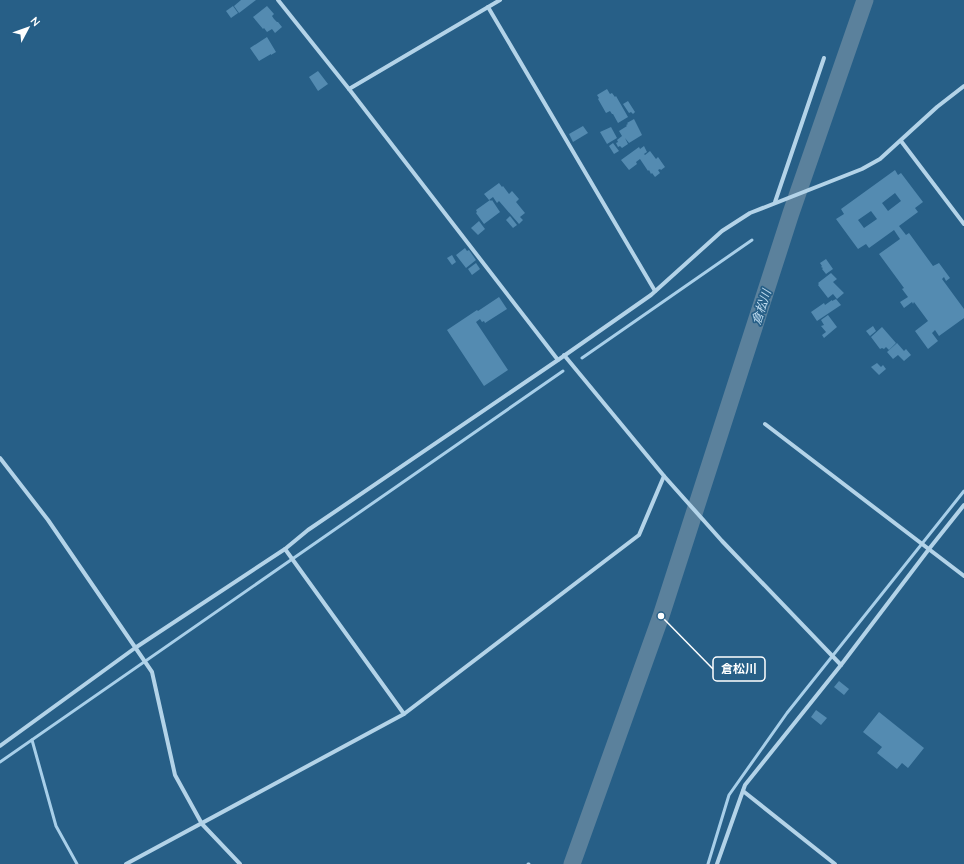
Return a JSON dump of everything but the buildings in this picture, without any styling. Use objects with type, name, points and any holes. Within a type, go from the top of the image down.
[{"type":"street","points":[[278,0],[349,89],[558,360]]},
{"type":"street","points":[[349,89],[500,0]]},
{"type":"street","points":[[488,7],[655,292]]},
{"type":"street","points":[[775,202],[824,58]]},
{"type":"street","points":[[0,746],[135,648],[286,549],[308,530],[558,360],[655,292],[722,231],[750,213],[862,169],[880,159],[937,107],[964,86]]},
{"type":"street","points":[[901,141],[964,224]]},
{"type":"street","points":[[564,355],[664,476],[722,541],[841,665]]},
{"type":"street","points":[[765,424],[964,576]]},
{"type":"street","points":[[0,458],[48,520],[152,672],[175,775],[202,824],[240,864]]},
{"type":"street","points":[[126,864],[404,714],[639,535],[664,476]]},
{"type":"street","points":[[717,864],[745,785],[841,665],[964,505]]},
{"type":"street","points":[[286,549],[404,714]]},
{"type":"street","points":[[743,791],[835,864]]},
{"type":"waterway","name":"倉松川","points":[[572,864],[661,616],[791,213],[865,0]]},
{"type":"waterway","points":[[582,358],[752,240]]},
{"type":"waterway","points":[[0,762],[563,371]]},
{"type":"waterway","points":[[708,864],[729,795],[787,713],[964,491]]},
{"type":"waterway","points":[[32,740],[56,826],[77,864]]},
{"type":"place","name":"倉松川","points":[[661,616]]}]
